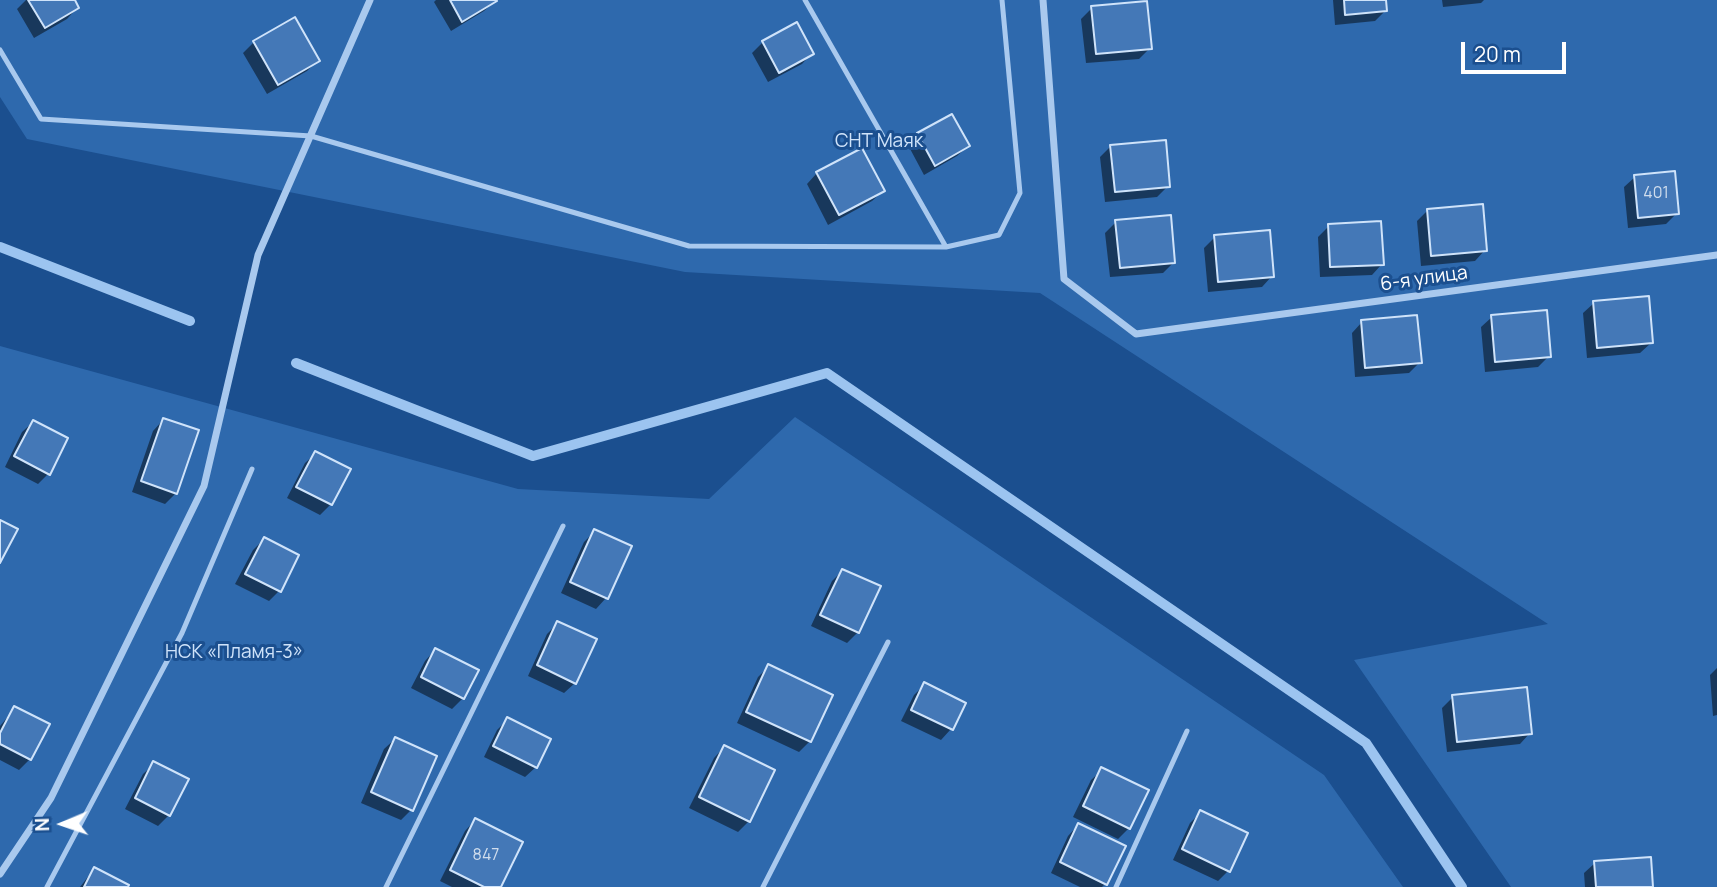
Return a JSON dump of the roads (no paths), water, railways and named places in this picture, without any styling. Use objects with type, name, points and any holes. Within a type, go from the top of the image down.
[{"type":"street","points":[[0,874],[51,798],[204,486],[258,255],[370,0]]},
{"type":"street","name":"6-я улица","points":[[1043,0],[1064,279],[1136,334],[1717,255]]},
{"type":"lane","points":[[805,0],[946,247]]},
{"type":"lane","points":[[0,50],[41,119],[311,136],[690,246],[946,247],[999,235],[1020,193],[1002,0]]},
{"type":"lane","points":[[47,887],[182,633],[252,469]]},
{"type":"lane","points":[[386,887],[563,526]]},
{"type":"lane","points":[[763,887],[888,642]]},
{"type":"lane","points":[[1116,887],[1187,731]]},
{"type":"waterway","points":[[0,247],[190,321]]},
{"type":"waterway","points":[[296,363],[533,456],[827,373],[1366,743],[1462,887]]},
{"type":"park label","name":"СНТ Маяк","points":[[879,142]]},
{"type":"park label","name":"НСК «Пламя-3»","points":[[234,653]]}]
